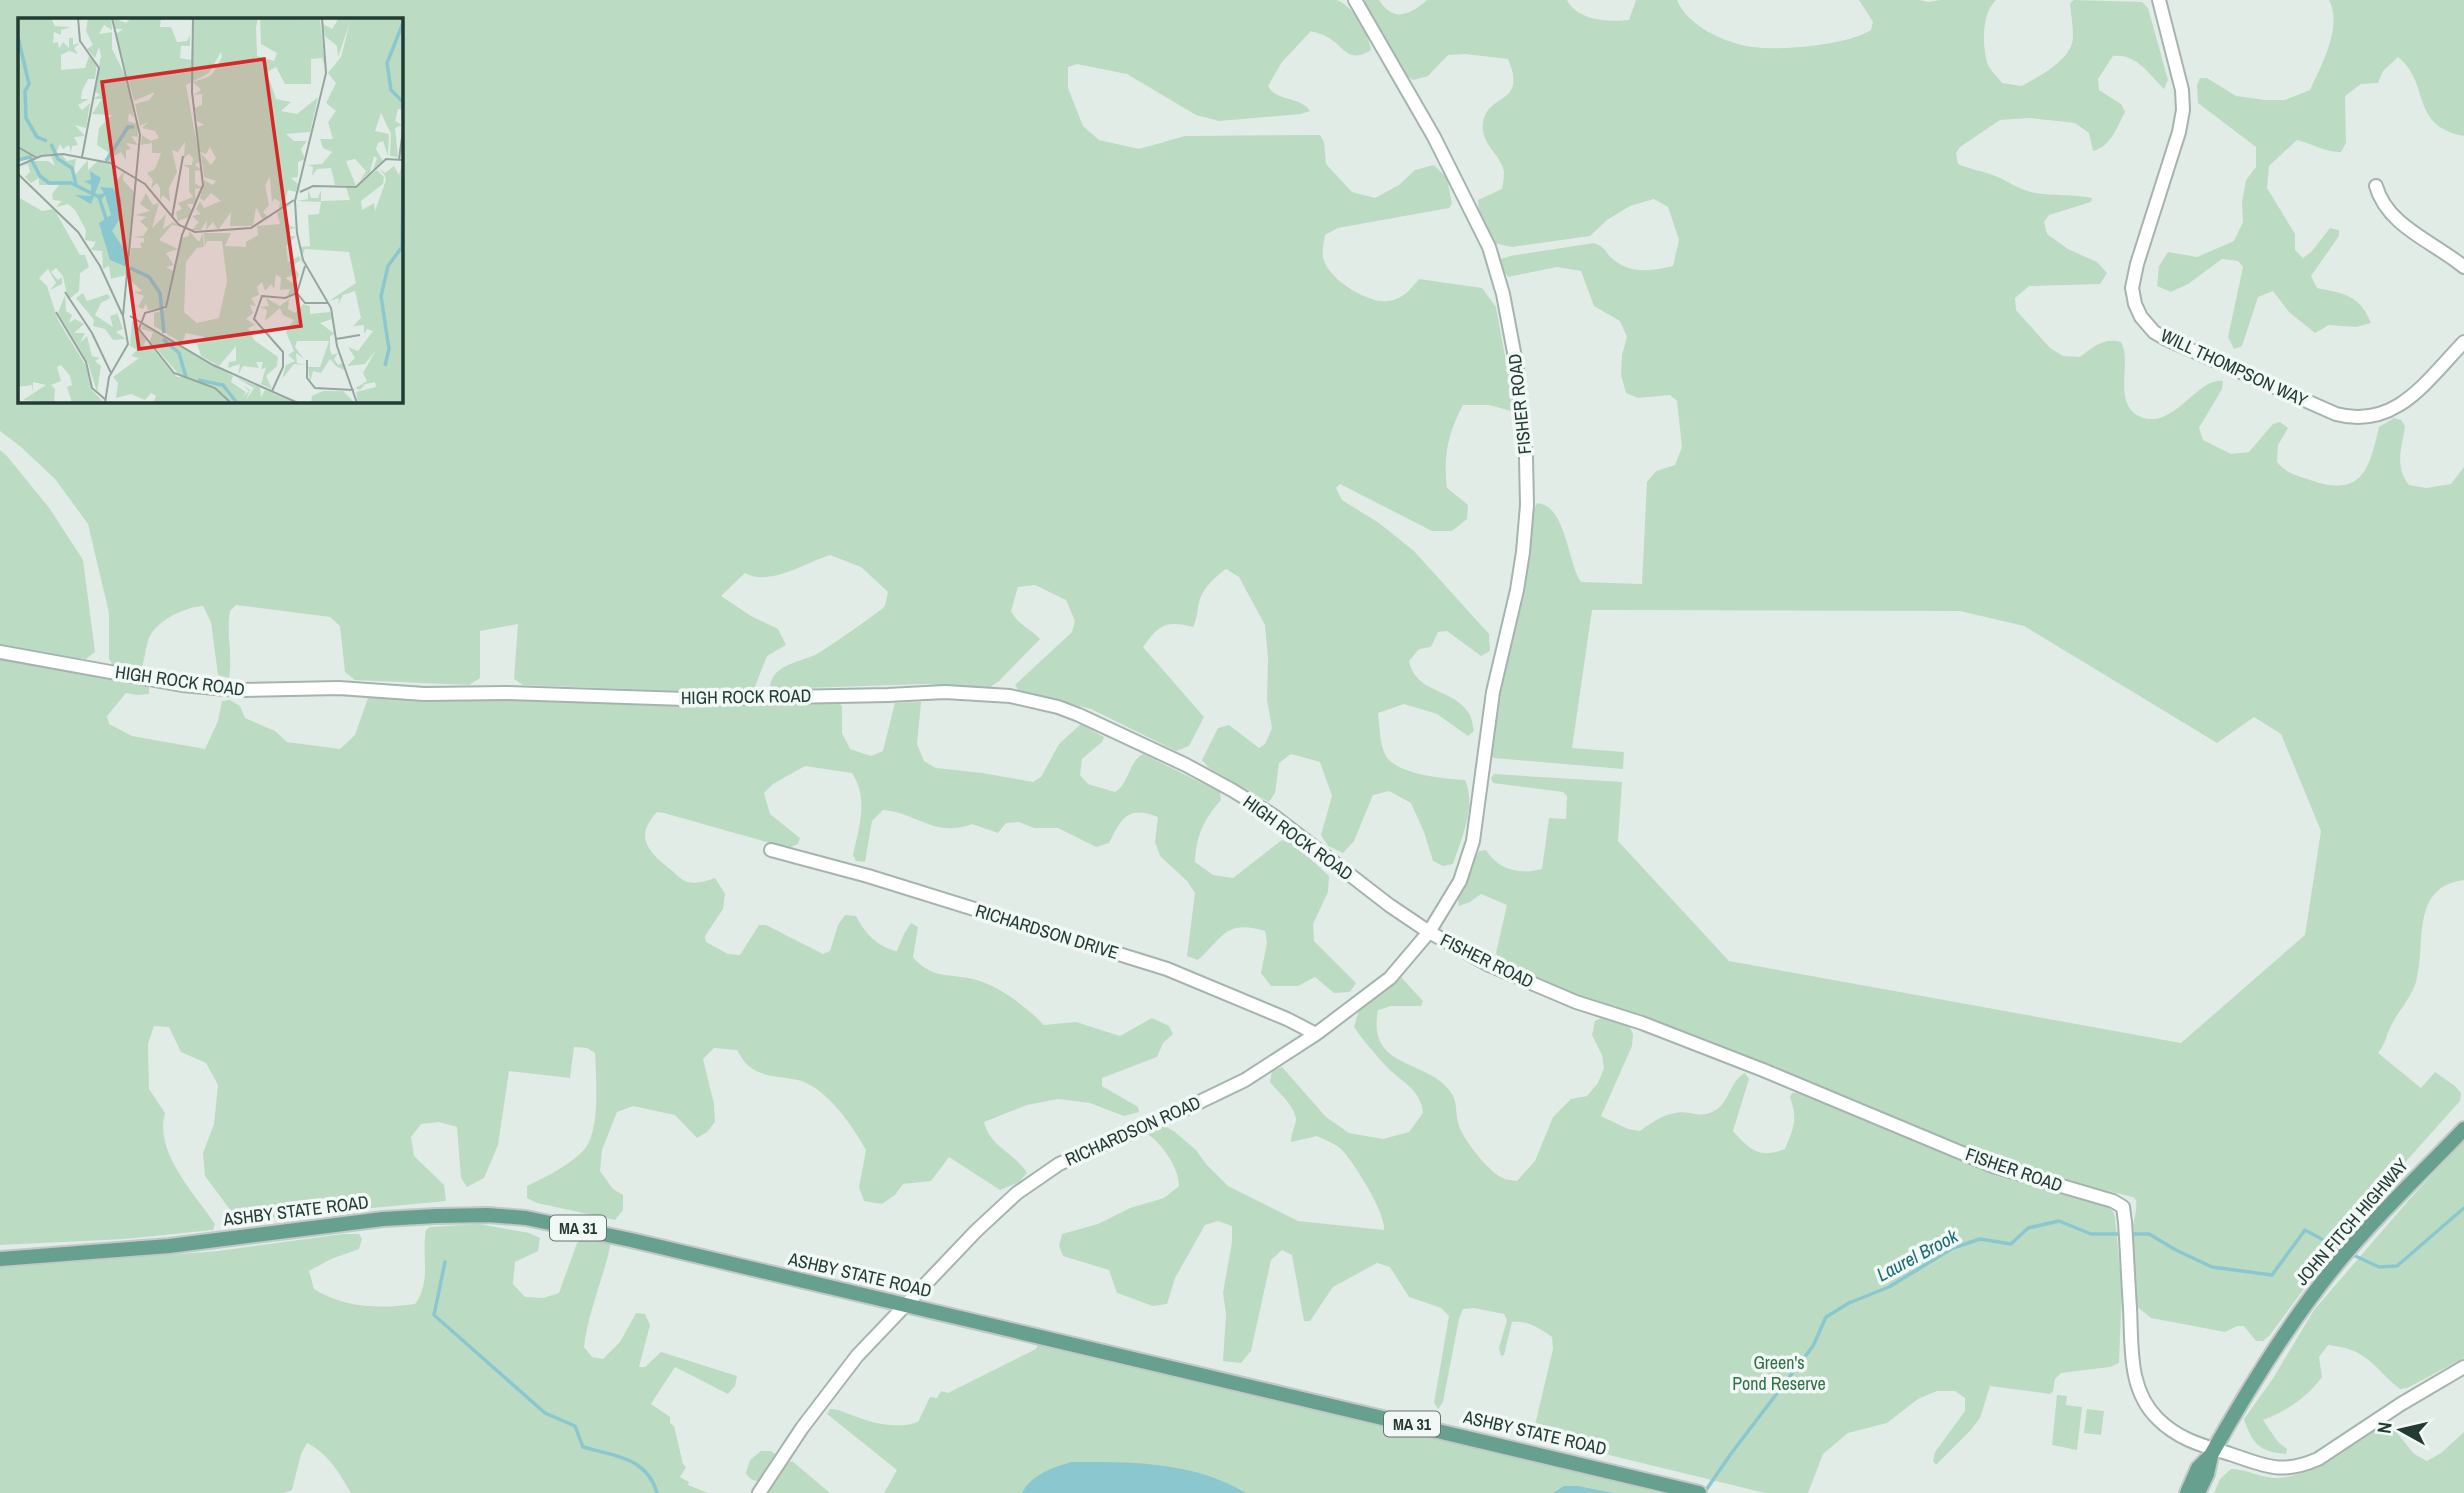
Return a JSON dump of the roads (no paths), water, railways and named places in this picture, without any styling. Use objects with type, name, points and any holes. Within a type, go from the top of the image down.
[{"type":"main road","name":"JOHN FITCH HIGHWAY","points":[[2187,1493],[2198,1468],[2212,1452],[2288,1329],[2336,1266],[2404,1190],[2464,1129]]},
{"type":"main road","name":"ASHBY STATE ROAD","points":[[0,1259],[169,1246],[383,1219],[436,1216],[526,1219],[589,1230],[1699,1493]]},
{"type":"main road","name":"JOHN FITCH HIGHWAY","points":[[2198,1493],[2207,1474],[2212,1452]]},
{"type":"street","name":"FISHER ROAD","points":[[1355,0],[1434,137],[1489,247],[1511,331],[1526,457],[1527,505],[1523,552],[1493,692],[1473,841],[1460,881],[1429,932],[1480,961],[1526,982],[1763,1070],[1993,1166],[2113,1200],[2123,1207],[2132,1358],[2134,1374],[2143,1399],[2158,1419],[2170,1429],[2212,1452]]},
{"type":"street","name":"WILL THOMPSON WAY","points":[[2160,0],[2182,90],[2183,110],[2176,144],[2133,279],[2135,304],[2150,327],[2166,339],[2336,414],[2364,419],[2395,409],[2464,342]]},
{"type":"street","points":[[2376,186],[2380,200],[2390,214],[2464,267]]},
{"type":"street","name":"HIGH ROCK ROAD","points":[[0,652],[182,685],[238,691],[348,688],[425,694],[508,693],[685,699],[934,692],[1010,696],[1058,707],[1079,715],[1231,790],[1280,820],[1358,882],[1429,932]]},
{"type":"street","name":"RICHARDSON DRIVE","points":[[771,849],[868,876],[1167,969],[1287,1019],[1316,1034]]},
{"type":"street","name":"RICHARDSON ROAD","points":[[759,1493],[830,1390],[857,1356],[976,1231],[1017,1193],[1059,1164],[1245,1080],[1316,1034],[1390,978],[1429,932]]},
{"type":"street","points":[[2212,1452],[2269,1468],[2289,1469],[2303,1466],[2464,1367]]},
{"type":"water","points":[[1071,1462],[1161,1465],[1205,1475],[1246,1493],[1022,1493],[1037,1476]]},
{"type":"water","points":[[1564,1486],[1578,1486],[1613,1493],[1553,1493]]},
{"type":"waterway","name":"Laurel Brook","points":[[2351,1254],[2379,1267],[2397,1266],[2464,1208]]},
{"type":"waterway","name":"Laurel Brook","points":[[1704,1493],[1813,1346],[1826,1317],[1849,1303],[1889,1287],[1953,1248],[1980,1239],[2011,1244],[2028,1228],[2059,1221],[2091,1234],[2122,1234]]},
{"type":"waterway","name":"Laurel Brook","points":[[2129,1234],[2149,1234],[2212,1267],[2272,1275],[2305,1230],[2344,1251]]},
{"type":"waterway","points":[[445,1262],[434,1315],[545,1413],[575,1426],[583,1447],[617,1456],[637,1465],[646,1472],[657,1493]]},
{"type":"park label","name":"Green's Pond Reserve","points":[[1779,1373]]}]
